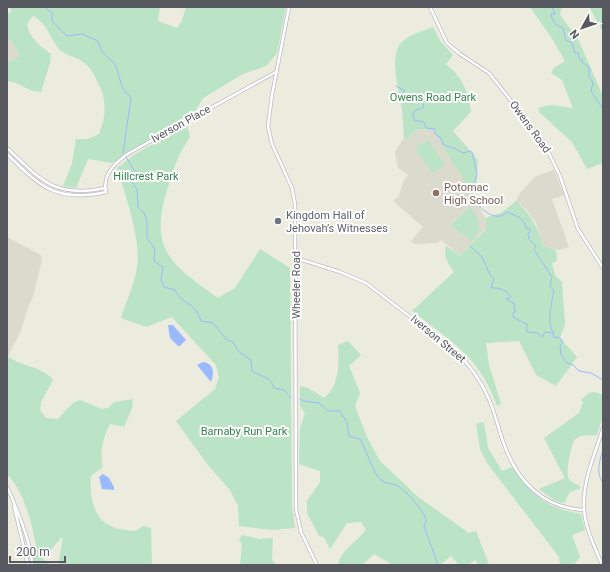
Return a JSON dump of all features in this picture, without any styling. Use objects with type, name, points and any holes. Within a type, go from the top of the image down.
[{"type":"main road","name":"Wheeler Road","points":[[289,7],[276,72],[268,126],[272,144],[290,184],[294,199],[296,258],[296,509],[301,532],[317,565]]},
{"type":"main road","name":"Owens Road","points":[[430,7],[448,43],[460,54],[488,73],[540,136],[560,176],[578,229],[603,268]]},
{"type":"main road","name":"Iverson Place","points":[[7,154],[36,182],[56,192],[81,196],[106,192],[106,179],[112,168],[129,153],[276,72]]},
{"type":"main road","points":[[7,148],[36,176],[54,186],[75,191],[90,191],[106,188]]},
{"type":"main road","name":"Iverson Street","points":[[296,258],[340,272],[366,284],[454,350],[464,360],[482,384],[507,451],[529,485],[539,495],[552,503],[569,508],[584,510]]},
{"type":"main road","points":[[602,565],[588,527],[584,510],[587,480],[603,428]]},
{"type":"main road","points":[[7,488],[28,546],[32,565]]},
{"type":"main road","points":[[14,505],[28,565]]},
{"type":"shaded area","points":[[11,40],[20,56],[7,63],[7,41]]},
{"type":"shaded area","name":"Potomac High School","points":[[418,129],[433,130],[467,184],[485,218],[486,228],[460,256],[441,240],[437,243],[415,244],[411,241],[423,227],[393,201],[399,196],[403,182],[408,175],[398,168],[395,152],[402,141]]},
{"type":"shaded area","points":[[554,170],[564,195],[552,199],[569,247],[559,250],[544,246],[536,223],[526,209],[516,201],[520,193],[536,176]]},
{"type":"shaded area","points":[[7,237],[41,255],[42,260],[33,297],[28,307],[21,331],[7,358]]},
{"type":"green space","points":[[10,7],[160,7],[158,21],[177,28],[182,21],[186,7],[286,7],[277,53],[266,66],[243,74],[203,98],[196,110],[112,163],[88,159],[76,188],[63,186],[72,164],[76,139],[88,139],[99,134],[102,126],[105,106],[100,86],[89,67],[80,60],[59,49],[42,23],[33,16],[27,24],[28,29],[39,45],[51,54],[50,63],[41,92],[36,92],[16,83],[7,81],[7,63],[20,56],[11,40],[7,41],[7,15],[11,12]]},
{"type":"green space","points":[[530,7],[562,7],[560,15],[578,39],[603,96],[603,163],[587,169],[572,142],[539,112],[538,108],[550,105],[573,108],[562,80],[551,73],[554,68],[565,61],[553,40]]},
{"type":"green space","points":[[589,7],[603,8],[603,32]]},
{"type":"green space","name":"Owens Road Park","points":[[433,27],[441,42],[453,55],[446,64],[460,79],[470,104],[471,112],[453,131],[478,160],[476,186],[470,190],[433,130],[418,129],[404,140],[402,107],[395,62],[396,54],[398,47],[405,39]]},
{"type":"green space","name":"Barnaby Run Park","points":[[187,125],[190,137],[174,167],[162,208],[162,240],[168,253],[187,275],[218,298],[235,288],[260,249],[290,268],[292,506],[295,528],[272,530],[239,526],[238,506],[230,490],[208,465],[176,421],[215,389],[219,377],[216,365],[172,317],[146,327],[121,318],[134,281],[138,257],[132,218],[117,168],[135,154]]},
{"type":"green space","points":[[428,140],[445,165],[432,173],[415,148]]},
{"type":"green space","points":[[516,201],[533,221],[544,246],[556,250],[557,261],[552,263],[555,275],[562,282],[565,324],[560,338],[577,357],[556,386],[536,375],[519,341],[486,343],[489,365],[501,404],[497,406],[490,389],[473,362],[452,341],[412,311],[454,272],[446,257],[446,246],[460,256],[486,229],[485,218],[501,213]]},
{"type":"green space","points":[[470,207],[479,224],[478,232],[472,241],[453,227],[452,224]]},
{"type":"green space","points":[[348,341],[361,355],[349,366],[360,393],[355,406],[367,437],[380,461],[418,497],[469,533],[476,531],[489,565],[479,565],[475,560],[468,565],[459,565],[451,556],[440,565],[393,565],[374,554],[362,565],[338,565],[346,550],[363,534],[366,529],[361,522],[347,523],[330,549],[324,537],[319,536],[307,513],[307,501],[320,482],[320,471],[299,464],[300,428],[305,413],[300,406],[300,386],[308,388],[324,398],[329,393],[336,381],[338,367],[338,345]]},
{"type":"green space","points":[[9,357],[20,363],[38,369],[53,380],[41,402],[40,410],[46,418],[58,419],[73,403],[80,400],[102,409],[108,408],[114,402],[133,399],[132,408],[124,427],[110,424],[102,445],[101,456],[103,467],[91,476],[91,491],[97,513],[106,524],[118,529],[135,531],[143,526],[151,528],[152,565],[58,565],[63,538],[61,538],[43,559],[49,563],[49,565],[33,565],[33,554],[37,552],[27,510],[19,490],[7,474],[7,358]]},
{"type":"green space","points":[[595,392],[603,395],[603,416],[597,435],[580,436],[574,440],[569,460],[569,479],[581,488],[570,492],[564,503],[555,501],[539,489],[565,478],[544,438],[579,413],[583,402],[581,400],[589,393]]},
{"type":"green space","points":[[484,422],[488,448],[502,471],[512,467],[527,486],[541,499],[557,508],[581,514],[585,530],[572,535],[580,557],[574,565],[560,565],[559,557],[487,463],[480,449],[476,424]]},
{"type":"green space","points":[[242,535],[259,539],[273,538],[272,560],[276,565],[240,565],[242,544],[239,540]]},
{"type":"water","points":[[168,325],[173,325],[186,340],[180,346],[178,346],[170,338]]},
{"type":"water","points":[[203,362],[212,367],[213,376],[211,382],[197,365]]},
{"type":"water","points":[[103,474],[109,478],[114,490],[102,489],[99,477]]},
{"type":"waterway","points":[[45,7],[52,13],[52,21],[67,36],[82,34],[98,41],[104,54],[116,67],[122,86],[131,98],[123,153]]},
{"type":"waterway","points":[[552,7],[555,14],[551,14],[554,21],[557,25],[563,28],[566,40],[572,43],[575,53],[578,53],[582,62],[589,67],[589,76],[593,83],[591,91],[603,109]]},
{"type":"waterway","points":[[396,86],[405,91],[402,93],[403,96],[409,96],[413,100],[417,98],[424,105],[423,108],[416,110],[413,114],[414,120],[424,122],[426,128],[435,129],[435,134],[440,137],[444,145],[463,153],[470,151],[472,152],[477,174],[472,194],[481,208],[491,215],[497,216],[507,212],[521,219],[526,228],[531,229],[528,234],[529,239],[536,246],[534,250],[552,277],[550,286],[554,291],[550,311],[550,325],[554,338],[558,337],[562,340],[560,346],[561,355],[567,363],[573,365],[579,371],[591,373],[603,380]]},
{"type":"waterway","points":[[126,157],[135,172],[132,182],[137,189],[138,207],[144,213],[147,221],[147,238],[155,249],[154,261],[163,267],[161,280],[164,287],[175,290],[182,299],[192,306],[201,321],[213,323],[226,339],[233,342],[239,352],[251,360],[252,371],[268,379],[274,388],[284,390],[291,398]]},
{"type":"waterway","points":[[470,246],[482,257],[489,273],[494,279],[491,288],[496,288],[507,292],[511,297],[506,299],[515,304],[514,309],[516,311],[513,313],[513,317],[528,325],[526,327],[527,332],[538,333],[542,337],[545,332],[554,333]]},
{"type":"waterway","points":[[300,399],[319,403],[328,411],[340,411],[347,423],[349,436],[360,439],[378,477],[387,483],[400,487],[414,501],[422,512],[426,521],[424,526],[438,565]]},
{"type":"waterway","points":[[603,449],[599,470],[603,483]]},
{"type":"place","name":"Potomac High School","points":[[436,193]]},
{"type":"place","name":"Kingdom Hall of Jehovah’s Witnesses","points":[[278,221]]},
{"type":"park label","name":"Hillcrest Park","points":[[146,176]]}]
